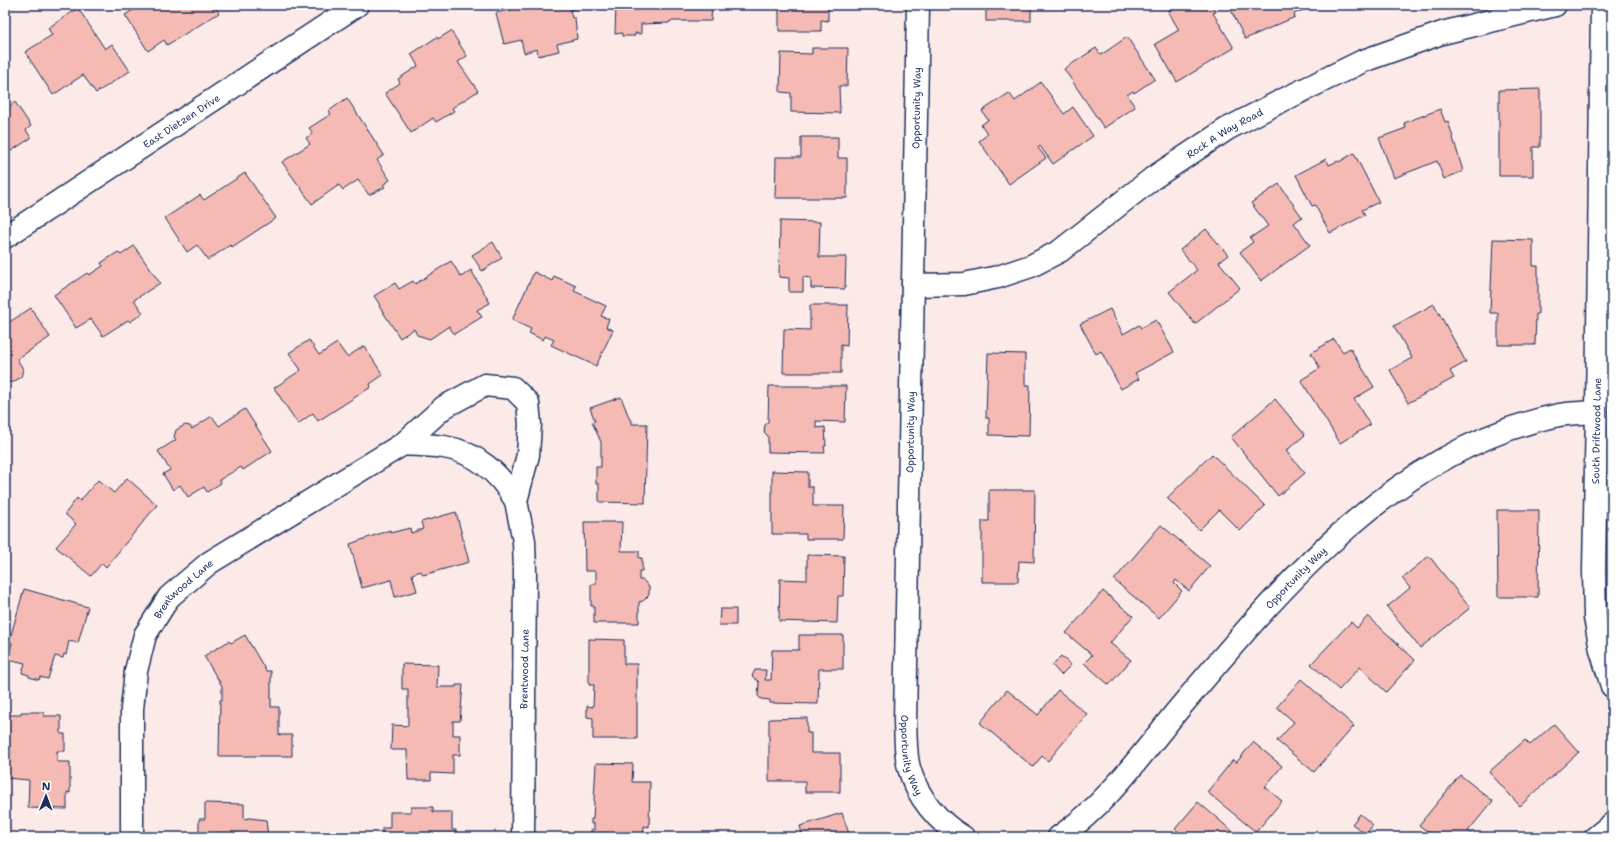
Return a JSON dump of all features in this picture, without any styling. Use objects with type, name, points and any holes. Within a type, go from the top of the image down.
[{"type":"street","name":"East Dietzen Drive","points":[[5,237],[357,5]]},
{"type":"street","name":"Opportunity Way","points":[[918,5],[905,722],[906,746],[908,768],[916,786],[929,808],[948,828],[963,837]]},
{"type":"street","name":"Rock A Way Road","points":[[914,285],[964,284],[998,277],[1031,266],[1060,251],[1153,178],[1227,129],[1279,102],[1363,61],[1442,33],[1555,5]]},
{"type":"street","name":"South Driftwood Lane","points":[[1602,5],[1594,617],[1601,650],[1612,686]]},
{"type":"street","name":"Brentwood Lane","points":[[132,837],[132,709],[136,671],[144,635],[169,597],[209,563],[403,444],[444,407],[485,385],[513,388],[528,403],[530,424],[528,455],[516,501]]},
{"type":"street","name":"Opportunity Way","points":[[1059,837],[1077,824],[1105,797],[1249,627],[1323,548],[1350,524],[1414,477],[1491,436],[1525,424],[1560,415],[1597,412]]},
{"type":"street","name":"Brentwood Lane","points":[[403,444],[444,447],[470,455],[488,467],[505,484],[516,501],[524,541],[525,573],[523,837]]},
{"type":"street","points":[[1596,837],[1612,824]]},
{"type":"building","points":[[141,5],[214,5],[219,13],[167,45],[164,40],[148,51],[125,15]]},
{"type":"building","points":[[580,5],[581,8],[570,10],[572,18],[575,18],[577,39],[557,44],[559,51],[538,56],[537,49],[524,53],[521,40],[504,44],[496,13],[513,9],[513,6]]},
{"type":"building","points":[[616,5],[712,5],[711,21],[670,21],[669,23],[641,24],[641,34],[635,33],[635,36],[622,36],[622,33],[615,34]]},
{"type":"building","points":[[779,5],[828,5],[828,21],[821,20],[821,31],[779,31]]},
{"type":"building","points":[[986,5],[1031,5],[1031,21],[986,21]]},
{"type":"building","points":[[1178,5],[1211,5],[1216,12],[1213,13],[1234,48],[1177,82],[1155,44],[1179,30],[1168,11]]},
{"type":"building","points":[[1313,5],[1294,14],[1295,17],[1245,39],[1229,6]]},
{"type":"building","points":[[78,8],[105,49],[112,44],[130,71],[96,93],[83,75],[53,95],[25,52],[52,35],[48,28]]},
{"type":"building","points":[[451,31],[467,56],[458,62],[478,91],[452,108],[454,111],[436,122],[433,118],[411,133],[385,93],[400,83],[398,79],[418,66],[411,54],[437,37],[438,39]]},
{"type":"building","points":[[1127,37],[1155,79],[1134,93],[1133,91],[1127,95],[1135,107],[1104,128],[1064,69],[1096,48],[1101,55]]},
{"type":"building","points":[[812,48],[848,48],[847,86],[839,86],[840,113],[791,112],[791,93],[780,92],[781,53],[812,54]]},
{"type":"building","points":[[1041,82],[1064,114],[1073,107],[1093,136],[1053,164],[1040,146],[1038,148],[1046,158],[1009,184],[979,141],[988,134],[981,125],[988,120],[982,111],[1009,93],[1015,101]]},
{"type":"building","points":[[1540,89],[1540,147],[1533,147],[1533,176],[1499,176],[1499,90]]},
{"type":"building","points":[[347,98],[384,155],[377,160],[390,180],[383,185],[385,187],[369,195],[358,180],[343,190],[339,185],[312,204],[282,162],[310,144],[306,138],[313,133],[309,128],[331,114],[329,111]]},
{"type":"building","points":[[15,102],[31,126],[26,130],[31,138],[5,155],[5,109]]},
{"type":"building","points":[[1440,109],[1445,122],[1448,121],[1463,171],[1444,179],[1437,161],[1394,178],[1379,138],[1406,128],[1404,123]]},
{"type":"building","points":[[801,137],[838,137],[838,158],[847,158],[847,198],[775,198],[776,157],[801,157]]},
{"type":"building","points":[[1354,153],[1379,202],[1362,210],[1365,215],[1330,233],[1315,205],[1312,206],[1296,175],[1326,159],[1329,165],[1338,161],[1339,162]]},
{"type":"building","points":[[245,173],[276,218],[232,247],[230,245],[208,260],[197,245],[187,252],[165,218],[200,195],[204,200]]},
{"type":"building","points":[[1279,184],[1302,217],[1294,223],[1310,245],[1261,281],[1240,252],[1253,242],[1250,238],[1268,226],[1251,203]]},
{"type":"building","points":[[780,221],[820,222],[819,257],[846,257],[845,289],[811,288],[811,278],[803,277],[803,292],[789,292],[789,278],[779,277]]},
{"type":"building","points":[[1206,229],[1228,255],[1219,262],[1240,288],[1195,324],[1169,292],[1197,270],[1180,250]]},
{"type":"building","points":[[1493,239],[1533,240],[1533,266],[1538,266],[1538,314],[1536,314],[1535,345],[1498,345],[1498,313],[1490,313]]},
{"type":"building","points":[[493,242],[502,258],[482,271],[472,255]]},
{"type":"building","points":[[134,246],[160,283],[134,300],[143,313],[130,322],[128,320],[103,336],[91,319],[76,328],[54,295],[87,273],[89,275],[103,266],[101,263],[118,252],[121,255]]},
{"type":"building","points":[[451,261],[461,277],[471,270],[490,303],[477,310],[482,317],[454,334],[449,326],[430,339],[417,335],[414,329],[400,338],[374,296],[395,283],[399,289],[413,281],[415,284]]},
{"type":"building","points":[[534,272],[552,281],[554,276],[576,286],[574,291],[606,306],[601,316],[609,319],[606,327],[613,330],[596,366],[551,345],[554,340],[545,336],[543,340],[529,333],[531,329],[512,320]]},
{"type":"building","points":[[1434,304],[1466,362],[1450,371],[1454,378],[1408,403],[1390,370],[1412,358],[1394,326]]},
{"type":"building","points":[[810,305],[848,305],[847,346],[841,345],[841,373],[783,373],[784,329],[810,330]]},
{"type":"building","points":[[31,308],[50,337],[17,359],[23,369],[21,377],[12,383],[5,381],[5,325]]},
{"type":"building","points":[[1110,309],[1123,334],[1139,325],[1141,328],[1156,320],[1174,352],[1135,373],[1139,379],[1121,389],[1101,351],[1096,354],[1080,324]]},
{"type":"building","points":[[1334,339],[1343,352],[1350,348],[1374,387],[1354,399],[1370,425],[1340,443],[1301,380],[1320,368],[1311,353]]},
{"type":"building","points":[[309,340],[319,355],[337,343],[347,357],[364,346],[383,375],[370,384],[371,387],[318,421],[313,413],[298,424],[274,388],[301,370],[289,353]]},
{"type":"building","points":[[988,353],[1025,354],[1025,385],[1030,385],[1029,436],[989,435],[989,418],[986,418]]},
{"type":"building","points":[[769,386],[846,386],[845,422],[816,421],[816,428],[825,427],[825,453],[768,452],[768,436],[764,432],[765,425],[768,422]]},
{"type":"building","points":[[621,397],[630,420],[632,420],[632,424],[647,424],[645,503],[600,502],[599,500],[599,484],[596,484],[596,467],[601,467],[601,442],[592,422],[595,421],[590,408]]},
{"type":"building","points":[[1275,399],[1305,435],[1286,451],[1305,473],[1278,496],[1231,437]]},
{"type":"building","points":[[245,409],[272,451],[243,470],[241,467],[219,480],[221,483],[207,492],[204,487],[188,497],[180,485],[173,490],[163,474],[170,470],[158,451],[176,440],[174,437],[176,430],[185,425],[190,426],[192,429],[212,416],[219,426]]},
{"type":"building","points":[[1212,454],[1265,506],[1240,531],[1219,510],[1199,530],[1167,498]]},
{"type":"building","points":[[772,471],[808,472],[808,487],[813,487],[813,506],[844,506],[843,539],[806,539],[806,534],[772,534]]},
{"type":"building","points":[[127,478],[157,505],[106,567],[102,563],[91,576],[56,547],[76,524],[65,514],[77,498],[80,501],[98,480],[114,493]]},
{"type":"building","points":[[989,490],[1035,490],[1034,562],[1019,561],[1018,582],[982,582],[982,521],[989,521]]},
{"type":"building","points":[[1497,510],[1539,510],[1538,597],[1498,597]]},
{"type":"building","points":[[456,512],[469,562],[423,575],[421,571],[412,574],[417,591],[395,597],[391,580],[362,588],[350,544],[390,530],[390,533],[410,528],[411,533],[423,529],[421,522]]},
{"type":"building","points":[[584,522],[622,522],[621,551],[639,551],[639,558],[642,558],[642,571],[639,571],[639,580],[643,580],[649,587],[649,595],[643,601],[639,602],[639,623],[594,623],[594,606],[591,606],[591,584],[596,584],[596,571],[585,571]]},
{"type":"building","points":[[1161,525],[1210,566],[1189,591],[1176,580],[1174,583],[1182,591],[1159,618],[1114,580]]},
{"type":"building","points":[[807,555],[844,556],[843,596],[838,596],[837,623],[779,621],[780,579],[807,580]]},
{"type":"building","points":[[1429,556],[1470,608],[1420,648],[1387,607],[1410,588],[1402,578]]},
{"type":"building","points":[[24,589],[88,607],[78,643],[69,641],[66,655],[64,654],[63,658],[55,656],[48,679],[40,677],[39,680],[29,677],[29,675],[22,673],[25,663],[8,659],[12,643],[9,642]]},
{"type":"building","points":[[1103,591],[1133,616],[1110,643],[1131,660],[1109,685],[1084,663],[1092,655],[1066,633]]},
{"type":"building","points":[[720,609],[736,609],[736,625],[719,625]]},
{"type":"building","points":[[1368,616],[1415,660],[1386,692],[1360,667],[1339,690],[1311,664],[1351,622],[1357,628]]},
{"type":"building","points":[[245,635],[266,671],[271,671],[271,707],[279,707],[279,735],[292,735],[292,756],[219,756],[220,700],[222,700],[222,686],[204,656],[229,641],[231,643]]},
{"type":"building","points":[[799,635],[843,635],[843,669],[819,669],[818,704],[770,703],[770,700],[761,699],[758,696],[759,682],[752,676],[755,670],[766,670],[765,680],[771,680],[772,650],[799,650]]},
{"type":"building","points":[[589,639],[624,640],[624,664],[637,664],[637,739],[593,739],[593,718],[587,717],[587,706],[593,707],[594,685],[589,685]]},
{"type":"building","points":[[1061,656],[1071,665],[1061,675],[1052,665]]},
{"type":"building","points":[[402,664],[438,665],[437,687],[456,687],[456,685],[463,685],[460,721],[453,721],[453,735],[460,735],[460,755],[453,755],[453,774],[431,773],[431,780],[408,780],[407,750],[391,750],[392,725],[408,726],[408,689],[402,689]]},
{"type":"building","points":[[1301,679],[1354,726],[1314,772],[1277,741],[1294,722],[1277,707]]},
{"type":"building","points":[[1007,690],[1038,715],[1058,690],[1087,714],[1048,761],[1042,756],[1033,767],[980,723]]},
{"type":"building","points":[[21,712],[44,712],[44,716],[61,716],[61,734],[65,734],[65,751],[57,751],[57,762],[70,762],[70,793],[67,792],[67,809],[28,808],[29,780],[5,778],[5,715],[21,715]]},
{"type":"building","points":[[807,718],[807,733],[811,733],[811,753],[840,753],[840,792],[805,792],[805,781],[769,781],[769,719]]},
{"type":"building","points":[[1554,724],[1579,752],[1520,806],[1489,772],[1525,740],[1530,745]]},
{"type":"building","points":[[1253,742],[1282,766],[1265,787],[1282,801],[1256,832],[1207,792],[1233,760],[1236,763]]},
{"type":"building","points":[[596,763],[633,764],[632,782],[650,782],[649,827],[644,826],[643,837],[591,836],[591,830],[594,830],[594,824],[591,824],[591,819],[593,819]]},
{"type":"building","points":[[1460,775],[1493,801],[1468,831],[1475,837],[1434,837],[1419,825]]},
{"type":"building","points":[[1198,802],[1239,837],[1185,837],[1175,829]]},
{"type":"building","points":[[205,803],[244,804],[244,819],[250,818],[266,820],[268,837],[199,837],[199,819],[205,819]]},
{"type":"building","points":[[411,807],[433,807],[433,812],[452,812],[452,830],[456,830],[456,837],[382,837],[382,828],[390,828],[390,812],[411,812]]},
{"type":"building","points":[[842,813],[850,837],[803,837],[800,826]]},
{"type":"building","points":[[1360,814],[1373,825],[1366,834],[1352,824]]}]
